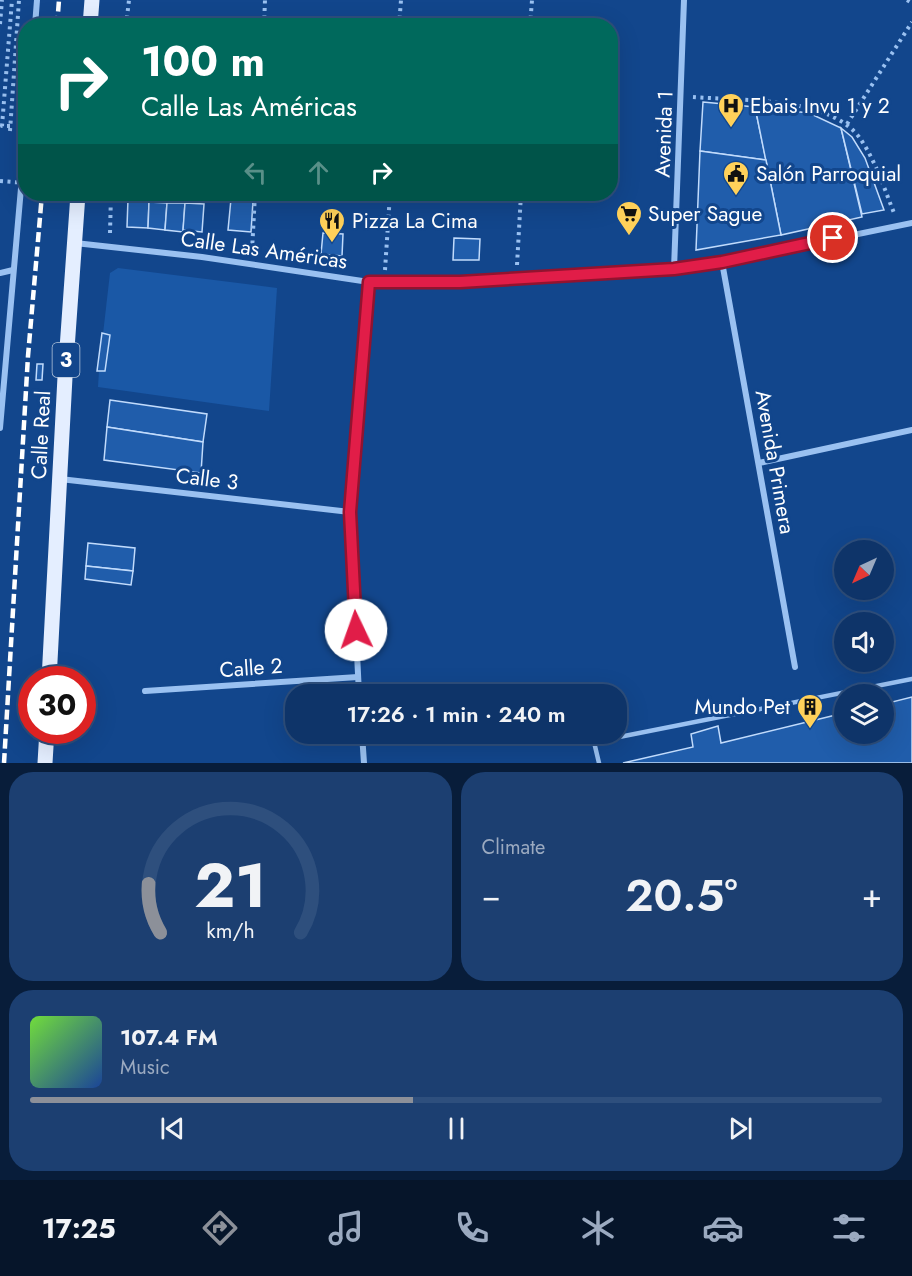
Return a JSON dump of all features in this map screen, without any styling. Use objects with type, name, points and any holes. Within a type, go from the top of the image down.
[{"type":"main road","points":[[91,18],[92,0]]},
{"type":"main road","name":"Calle Real","points":[[50,666],[77,201]]},
{"type":"main road","points":[[45,763],[46,744]]},
{"type":"street","points":[[36,18],[37,0]]},
{"type":"street","name":"Avenida 1","points":[[674,269],[684,0]]},
{"type":"street","points":[[0,428],[19,201]]},
{"type":"street","name":"Calle Las Américas","points":[[74,243],[252,263],[369,282],[460,282],[674,269],[722,262],[912,223]]},
{"type":"street","name":"Avenida Primera","points":[[722,262],[795,667]]},
{"type":"street","points":[[0,273],[13,270]]},
{"type":"street","points":[[358,684],[350,512],[369,282]]},
{"type":"street","points":[[759,463],[912,430]]},
{"type":"street","name":"Calle 3","points":[[60,478],[350,512]]},
{"type":"street","name":"Calle 2","points":[[145,691],[358,677]]},
{"type":"street","points":[[363,744],[364,763]]},
{"type":"lane","points":[[599,763],[594,742],[912,679]]},
{"type":"path","points":[[0,24],[2,0]]},
{"type":"path","points":[[10,126],[2,126],[12,0]]},
{"type":"path","points":[[127,18],[129,0]]},
{"type":"path","points":[[264,18],[265,0]]},
{"type":"path","points":[[400,18],[401,0]]},
{"type":"path","points":[[531,18],[532,0]]},
{"type":"path","points":[[907,0],[912,3]]},
{"type":"path","points":[[847,124],[912,22]]},
{"type":"path","points":[[682,96],[797,106],[826,113],[847,124],[867,151],[900,224]]},
{"type":"path","points":[[0,181],[18,182]]},
{"type":"path","points":[[109,246],[111,201]]},
{"type":"path","points":[[252,263],[255,201]]},
{"type":"path","points":[[385,282],[390,201]]},
{"type":"path","points":[[516,278],[521,201]]},
{"type":"shaded area","points":[[118,268],[277,288],[269,411],[98,387],[99,371],[105,371],[110,335],[103,334],[110,273]]},
{"type":"building","name":"Ebais Invu 1 y 2","points":[[703,102],[755,107],[766,160],[700,151]]},
{"type":"building","points":[[755,107],[809,113],[841,128],[862,217],[781,235]]},
{"type":"building","points":[[841,128],[852,137],[865,158],[884,210],[862,214]]},
{"type":"building","name":"Salón Parroquial","points":[[700,151],[766,160],[781,235],[696,250]]},
{"type":"building","points":[[128,201],[149,202],[148,228],[127,227]]},
{"type":"building","points":[[231,201],[253,201],[251,232],[228,230]]},
{"type":"building","points":[[149,202],[167,203],[165,230],[148,228]]},
{"type":"building","points":[[167,203],[185,203],[183,232],[165,230]]},
{"type":"building","points":[[185,203],[204,204],[202,232],[183,230]]},
{"type":"building","name":"Pizza La Cima","points":[[323,233],[343,234],[342,256],[321,254]]},
{"type":"building","points":[[454,238],[480,239],[479,260],[453,260]]},
{"type":"building","points":[[102,333],[110,335],[105,371],[97,371]]},
{"type":"building","points":[[37,364],[43,364],[42,380],[36,380]]},
{"type":"building","points":[[110,400],[207,414],[203,442],[107,427]]},
{"type":"building","points":[[107,427],[203,442],[201,473],[104,460]]},
{"type":"building","points":[[88,543],[135,548],[133,571],[86,566]]},
{"type":"building","points":[[86,566],[133,571],[131,585],[85,579]]},
{"type":"building","name":"Mundo Pet","points":[[912,697],[912,763],[623,763],[693,747],[691,734],[718,726],[721,743],[834,715],[834,744],[894,744],[894,702]]},
{"type":"railway","points":[[58,18],[59,0]]},
{"type":"railway","points":[[4,763],[28,356],[41,201]]},
{"type":"place","name":"Ebais Invu 1 y 2","points":[[731,129]]},
{"type":"place","name":"Salón Parroquial","points":[[736,197]]},
{"type":"place","name":"Super Sague","points":[[629,237]]},
{"type":"place","name":"Pizza La Cima","points":[[332,244]]},
{"type":"place","name":"Mundo Pet","points":[[810,730]]},
{"type":"route","points":[[356,630],[350,512],[369,282],[460,282],[674,269],[722,262],[833,238]]}]
